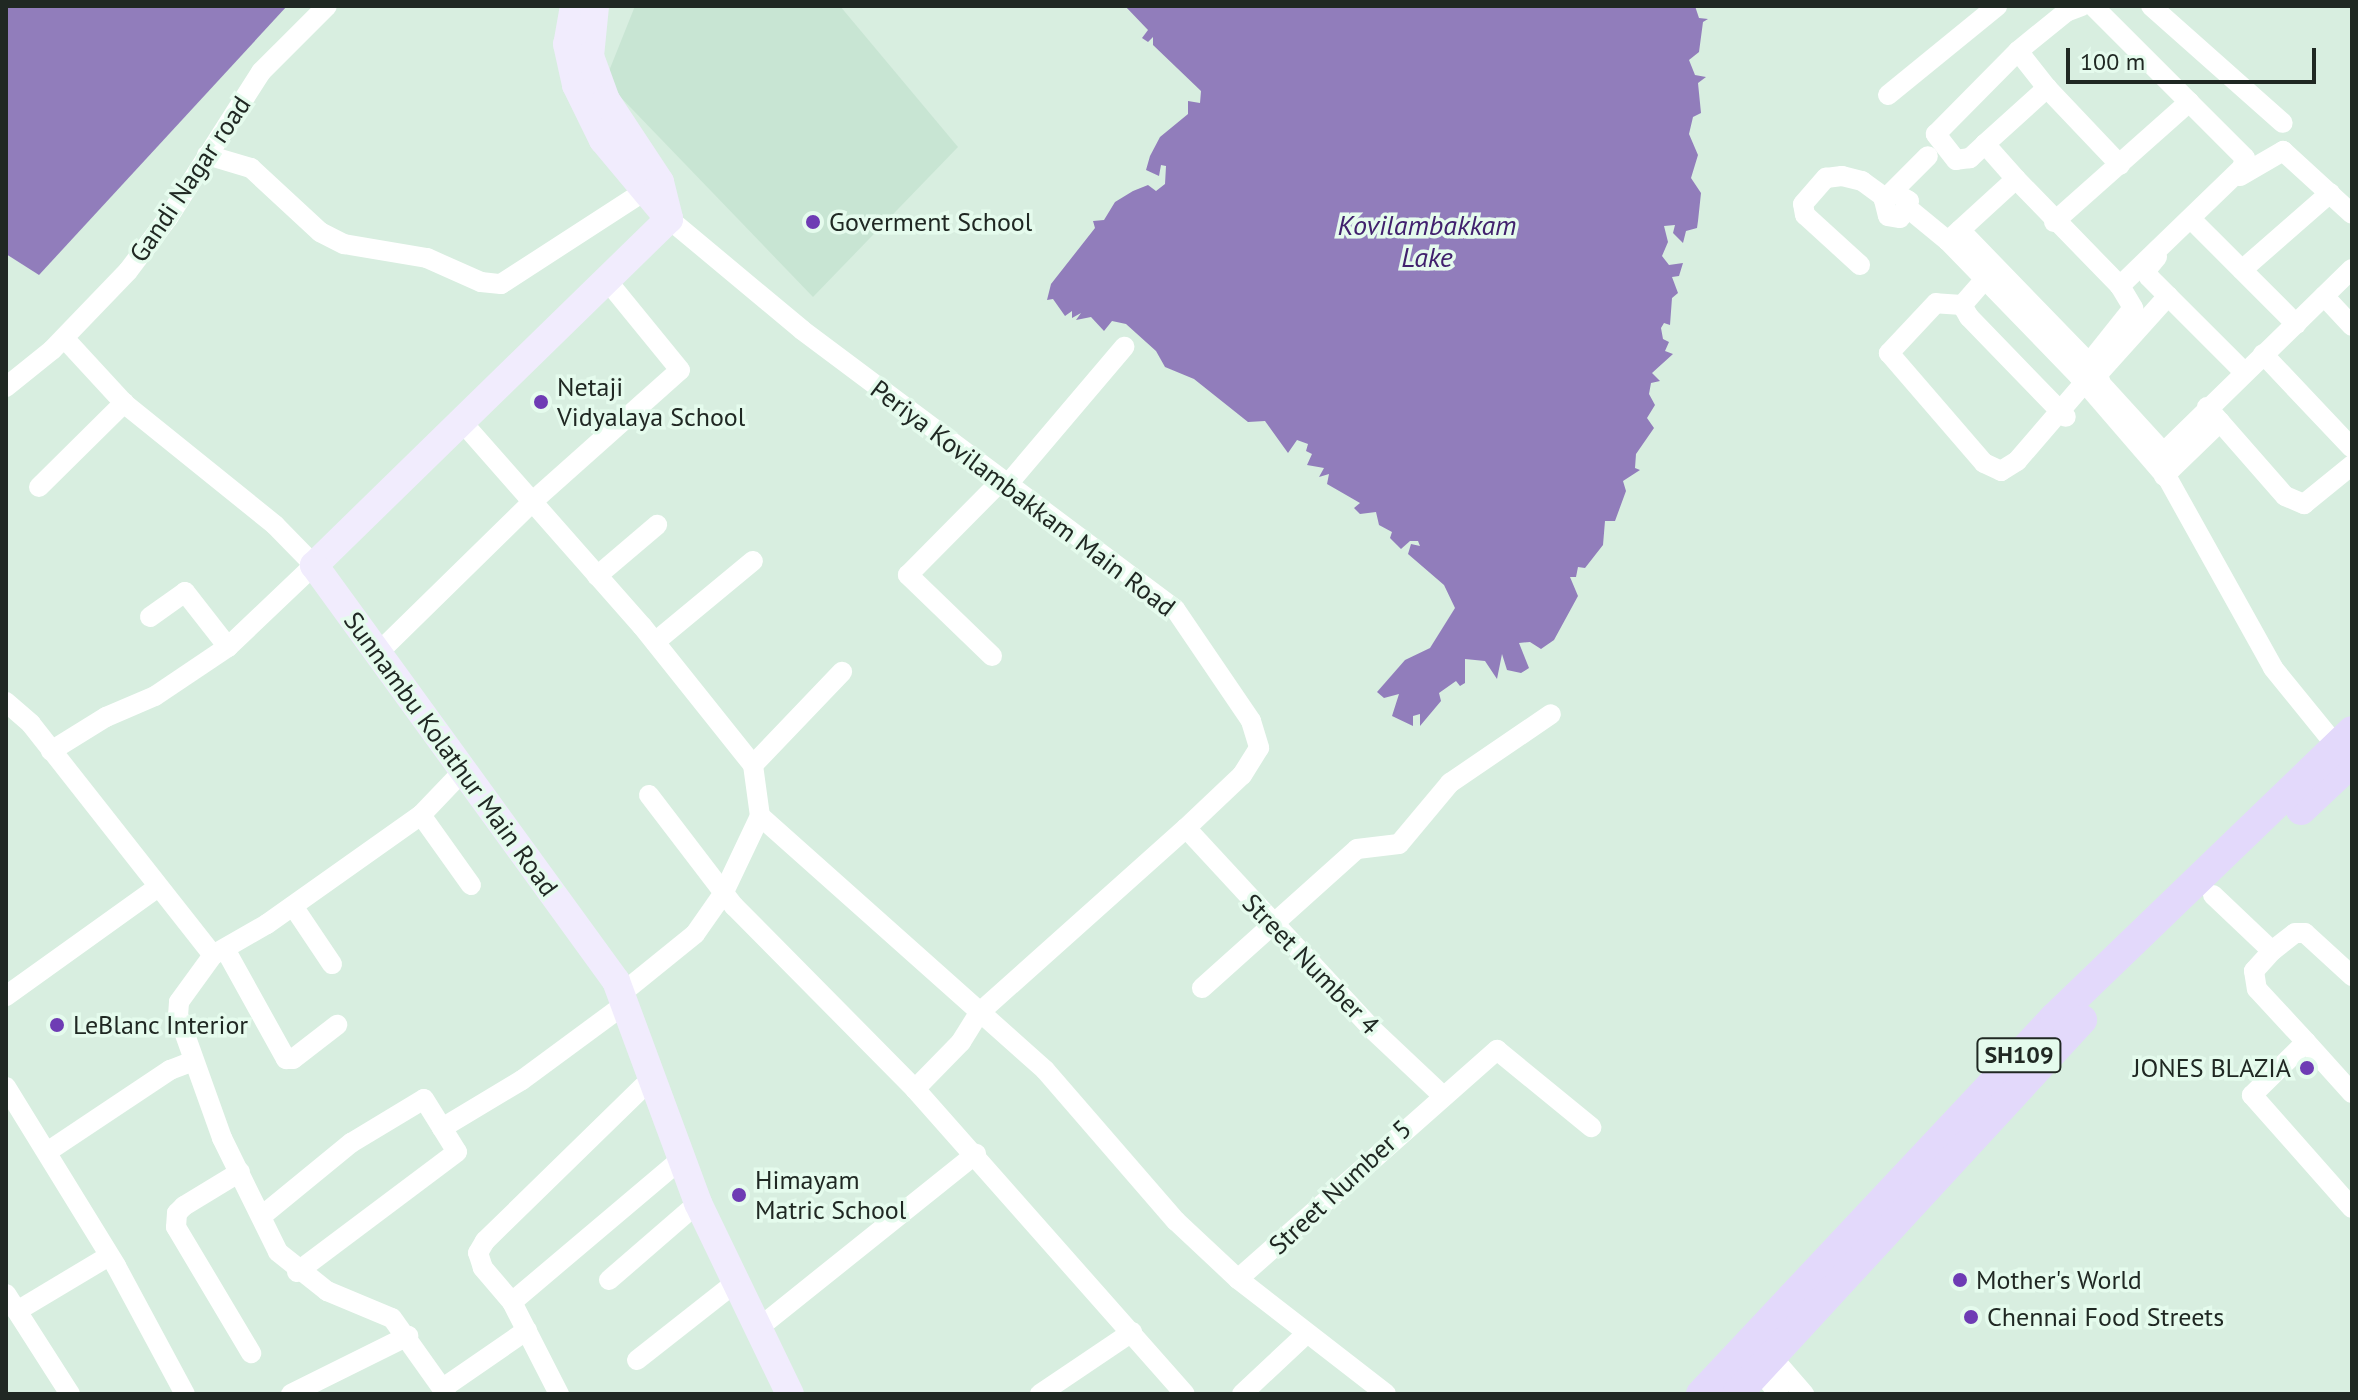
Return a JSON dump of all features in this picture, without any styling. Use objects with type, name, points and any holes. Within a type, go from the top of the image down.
[{"type":"main road","name":"SH109","points":[[1737,1394],[2076,1026],[2213,895],[2348,751]]},
{"type":"main road","name":"SH109","points":[[1701,1394],[2055,1017],[2348,751]]},
{"type":"street","name":"Gandi Nagar road","points":[[9,377],[58,344],[128,271],[261,72],[327,6]]},
{"type":"street","points":[[574,6],[567,44],[576,85],[603,140],[643,192],[669,219]]},
{"type":"street","points":[[595,6],[590,56],[606,100],[660,182],[669,219]]},
{"type":"street","points":[[1888,95],[1997,6]]},
{"type":"street","points":[[2047,88],[1970,158],[1956,160],[1936,134],[2018,51],[2066,12],[2082,6]]},
{"type":"street","points":[[2093,6],[2246,162],[2120,286]]},
{"type":"street","points":[[2151,6],[2283,123]]},
{"type":"street","points":[[2018,51],[2047,88],[2120,165]]},
{"type":"street","points":[[2054,222],[2189,102]]},
{"type":"street","points":[[1985,144],[2054,222],[2120,286],[2133,308],[2085,374],[2062,413],[2017,461],[2001,471],[1984,463],[1889,353],[1936,303],[1962,305],[2062,413]]},
{"type":"street","points":[[2244,372],[2168,296],[2147,269],[2246,170],[2277,152],[2291,155],[2352,214]]},
{"type":"street","points":[[207,155],[251,168],[320,232],[344,244],[427,258],[481,282],[501,284],[643,192]]},
{"type":"street","points":[[1928,156],[1890,195],[1883,209],[1892,218],[1909,209],[1954,236],[2085,374],[2160,464]]},
{"type":"street","points":[[1860,265],[1805,215],[1803,204],[1826,178],[1842,176],[1862,181],[1890,195]]},
{"type":"street","points":[[1954,236],[2016,179]]},
{"type":"street","points":[[2242,270],[2330,193]]},
{"type":"street","points":[[51,751],[106,717],[155,696],[228,647],[609,283],[669,219]]},
{"type":"street","name":"Periya Kovilambakkam Main Road","points":[[669,219],[802,330],[1175,609],[1251,721],[1259,748],[1242,775],[979,1013],[961,1042],[915,1089]]},
{"type":"street","points":[[2193,221],[2296,324]]},
{"type":"street","points":[[1954,236],[1985,279],[2085,374]]},
{"type":"street","points":[[2160,464],[2213,414],[2244,372],[2352,269]]},
{"type":"street","points":[[1962,305],[1985,279]]},
{"type":"street","points":[[378,653],[532,502],[680,370],[609,283]]},
{"type":"street","points":[[2168,296],[2098,374],[2101,384],[2160,464],[2223,571],[2273,668],[2348,751]]},
{"type":"street","points":[[2324,296],[2352,326]]},
{"type":"street","points":[[58,344],[124,403],[275,525],[314,565]]},
{"type":"street","points":[[992,656],[908,575],[1005,482],[1124,347]]},
{"type":"street","points":[[2263,354],[2352,448]]},
{"type":"street","points":[[39,487],[124,403]]},
{"type":"street","points":[[2213,414],[2285,496],[2304,504],[2352,465]]},
{"type":"street","points":[[442,1128],[522,1080],[623,999],[695,934],[723,894],[760,816],[753,765],[655,642],[463,423]]},
{"type":"street","points":[[597,576],[657,525]]},
{"type":"street","points":[[655,642],[753,561]]},
{"type":"street","name":"Sunnambu Kolathur Main Road","points":[[314,565],[623,999],[698,1203],[756,1330],[790,1394]]},
{"type":"street","points":[[150,617],[185,592],[228,647]]},
{"type":"street","points":[[753,765],[842,672]]},
{"type":"street","points":[[6,702],[51,751],[157,888],[219,952],[286,1059],[293,1059],[337,1025]]},
{"type":"street","points":[[1202,988],[1357,849],[1399,844],[1450,783],[1551,714]]},
{"type":"street","points":[[463,771],[421,815],[293,906],[219,952],[179,1002],[191,1062],[278,1252],[297,1272],[327,1291],[392,1318],[408,1336],[444,1391],[527,1330]]},
{"type":"street","points":[[649,795],[723,894],[976,1154],[1185,1394]]},
{"type":"street","points":[[421,815],[471,885]]},
{"type":"street","points":[[760,816],[1054,1079],[1176,1221],[1238,1279],[1305,1335],[1386,1394]]},
{"type":"street","name":"Street Number 4","points":[[1186,828],[1272,923],[1441,1094]]},
{"type":"street","points":[[6,996],[157,888]]},
{"type":"street","points":[[2213,895],[2272,951]]},
{"type":"street","points":[[293,906],[332,964]]},
{"type":"street","points":[[2352,976],[2305,933],[2295,933],[2272,951],[2254,971],[2257,989],[2352,1093]]},
{"type":"street","points":[[2306,1042],[2252,1095],[2352,1208]]},
{"type":"street","name":"Street Number 5","points":[[1238,1279],[1441,1094],[1497,1050],[1591,1127]]},
{"type":"street","points":[[47,1152],[170,1070],[191,1062]]},
{"type":"street","points":[[559,1394],[512,1302],[483,1268],[478,1253],[485,1241],[652,1078]]},
{"type":"street","points":[[6,1087],[109,1256],[185,1394]]},
{"type":"street","points":[[263,1215],[351,1143],[424,1099],[457,1152],[297,1272]]},
{"type":"street","points":[[756,1330],[976,1154]]},
{"type":"street","points":[[512,1302],[681,1159]]},
{"type":"street","points":[[240,1172],[184,1206],[177,1213],[176,1227],[251,1353]]},
{"type":"street","points":[[609,1280],[698,1203]]},
{"type":"street","points":[[70,1394],[11,1302],[109,1256]]},
{"type":"street","points":[[637,1360],[736,1282]]},
{"type":"street","points":[[1040,1394],[1132,1332]]},
{"type":"street","points":[[1242,1394],[1305,1335]]},
{"type":"street","points":[[291,1394],[408,1336]]},
{"type":"street","points":[[1766,1364],[1779,1394]]},
{"type":"street","points":[[1766,1364],[1804,1394]]},
{"type":"shaded area","name":"Goverment School","points":[[635,6],[840,6],[958,147],[813,297],[605,81]]},
{"type":"water","points":[[6,6],[287,6],[39,275],[6,254]]},
{"type":"water","name":"Kovilambakkam Lake","points":[[1125,6],[1695,6],[1699,18],[1708,19],[1703,22],[1699,52],[1689,60],[1695,75],[1706,77],[1698,83],[1701,113],[1693,117],[1689,134],[1698,155],[1691,178],[1701,193],[1697,228],[1686,231],[1683,243],[1673,233],[1675,225],[1664,226],[1668,242],[1662,256],[1669,265],[1683,263],[1679,276],[1672,277],[1678,293],[1672,298],[1670,325],[1664,323],[1661,328],[1663,339],[1669,342],[1665,351],[1673,354],[1652,373],[1660,381],[1651,383],[1649,394],[1655,405],[1647,418],[1654,428],[1636,454],[1635,468],[1640,470],[1623,481],[1626,491],[1615,521],[1605,521],[1603,545],[1585,568],[1578,567],[1576,577],[1570,577],[1578,596],[1554,640],[1541,649],[1530,642],[1519,643],[1529,668],[1521,673],[1507,670],[1502,654],[1497,679],[1485,661],[1465,659],[1465,683],[1460,686],[1456,681],[1439,693],[1441,701],[1420,726],[1420,714],[1413,716],[1413,726],[1392,716],[1399,694],[1384,698],[1377,692],[1405,660],[1430,648],[1455,608],[1444,585],[1408,554],[1411,544],[1420,546],[1418,541],[1410,541],[1401,549],[1390,538],[1392,532],[1379,525],[1376,512],[1360,514],[1354,508],[1360,503],[1327,484],[1329,474],[1319,477],[1324,468],[1307,465],[1312,454],[1306,451],[1308,444],[1297,440],[1288,453],[1265,421],[1248,422],[1194,379],[1165,367],[1156,351],[1126,324],[1112,321],[1104,331],[1091,317],[1076,320],[1081,313],[1072,318],[1072,311],[1065,316],[1053,299],[1047,300],[1051,284],[1095,228],[1093,221],[1104,220],[1115,202],[1133,191],[1148,185],[1156,191],[1165,184],[1166,166],[1161,165],[1159,176],[1146,170],[1150,156],[1160,137],[1188,114],[1188,101],[1200,103],[1201,91],[1153,45],[1153,37],[1148,42],[1142,38],[1148,30]]},
{"type":"place","name":"Goverment School","points":[[813,222]]},
{"type":"place","name":"Netaji Vidyalaya School","points":[[541,402]]},
{"type":"place","name":"LeBlanc Interior","points":[[57,1025]]},
{"type":"place","name":"JONES BLAZIA","points":[[2307,1068]]},
{"type":"place","name":"Himayam Matric School","points":[[739,1195]]},
{"type":"place","name":"Mother's World","points":[[1960,1280]]},
{"type":"place","name":"Chennai Food Streets","points":[[1971,1317]]}]
